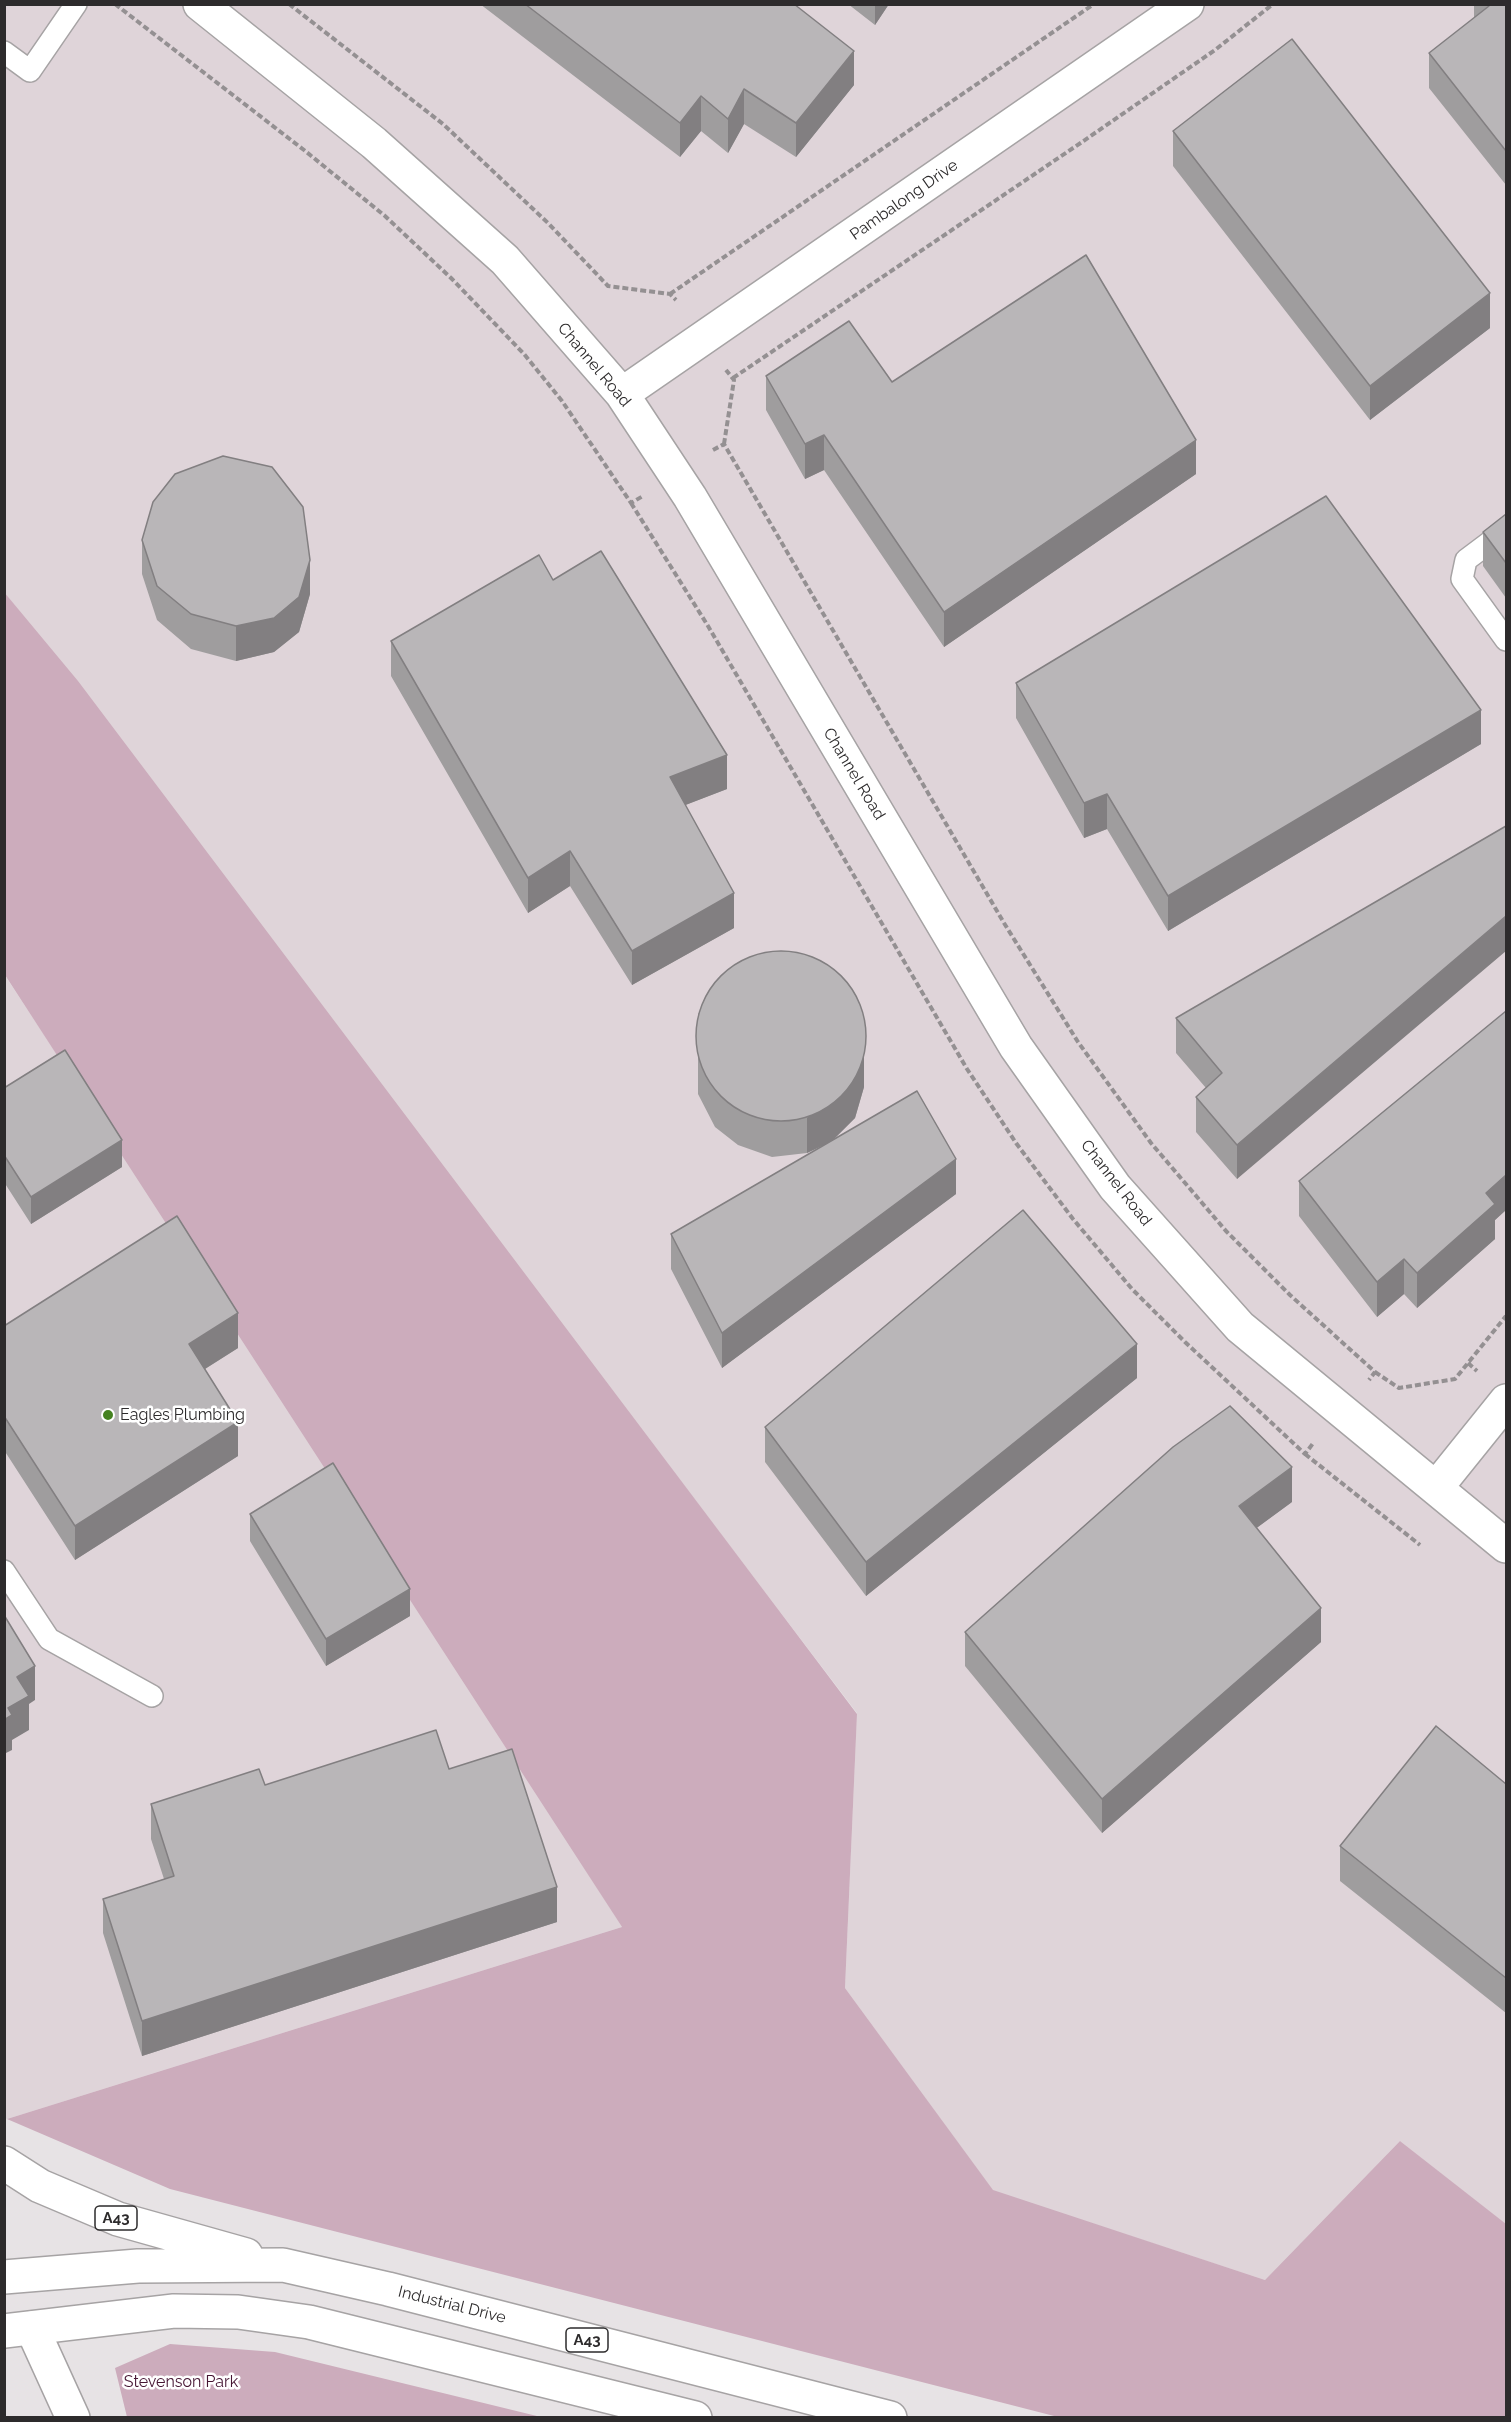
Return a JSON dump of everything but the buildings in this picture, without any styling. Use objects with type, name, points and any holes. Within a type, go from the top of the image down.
[{"type":"main road","name":"Channel Road","points":[[200,4],[374,143],[505,261],[622,394],[690,497],[1016,1047],[1115,1186],[1240,1327],[1506,1546]]},
{"type":"main road","name":"Pambalong Drive","points":[[622,394],[1187,4]]},
{"type":"main road","points":[[1436,1488],[1506,1401]]},
{"type":"main road","name":"A43","points":[[4,2163],[40,2186],[118,2219],[283,2265]]},
{"type":"main road","name":"Industrial Drive","points":[[4,2278],[138,2266],[283,2265],[399,2292],[890,2418]]},
{"type":"main road","name":"A43","points":[[4,2278],[18,2330]]},
{"type":"main road","points":[[73,2418],[18,2330],[174,2311],[238,2312],[309,2322],[695,2418]]},
{"type":"lane","points":[[4,52],[30,71],[76,4]]},
{"type":"lane","points":[[1506,530],[1466,560],[1462,579],[1506,640]]},
{"type":"lane","points":[[4,1571],[49,1639],[152,1696]]},
{"type":"path","points":[[115,4],[304,150],[385,216],[452,278],[524,354],[562,401],[631,503],[643,496]]},
{"type":"path","points":[[290,4],[443,124],[549,224],[608,286],[670,294],[676,300]]},
{"type":"path","points":[[670,294],[1094,4]]},
{"type":"path","points":[[732,378],[1082,142],[1215,50],[1273,4]]},
{"type":"path","points":[[726,370],[734,380],[724,444],[992,903],[1078,1042],[1151,1143],[1226,1231],[1290,1295],[1375,1372],[1399,1388],[1455,1379],[1506,1316]]},
{"type":"path","points":[[713,450],[724,444]]},
{"type":"path","points":[[1468,1363],[1477,1371]]},
{"type":"path","points":[[1369,1380],[1375,1372]]},
{"type":"path","points":[[1305,1454],[1420,1545]]},
{"type":"shaded area","points":[[4,5],[1506,5],[1506,2225],[1400,2141],[1265,2280],[993,2191],[845,1988],[857,1713],[4,592]]},
{"type":"shaded area","points":[[4,974],[373,1534],[622,1927],[7,2119],[4,2117]]},
{"type":"green space","points":[[4,592],[78,681],[857,1714],[845,1988],[993,2190],[1265,2280],[1400,2141],[1506,2224],[1506,2417],[1058,2417],[170,2189],[7,2119],[622,1927],[5,975]]},
{"type":"green space","name":"Stevenson Park","points":[[170,2344],[275,2352],[541,2417],[127,2417],[115,2368]]},
{"type":"place","name":"Eagles Plumbing","points":[[108,1415]]}]
